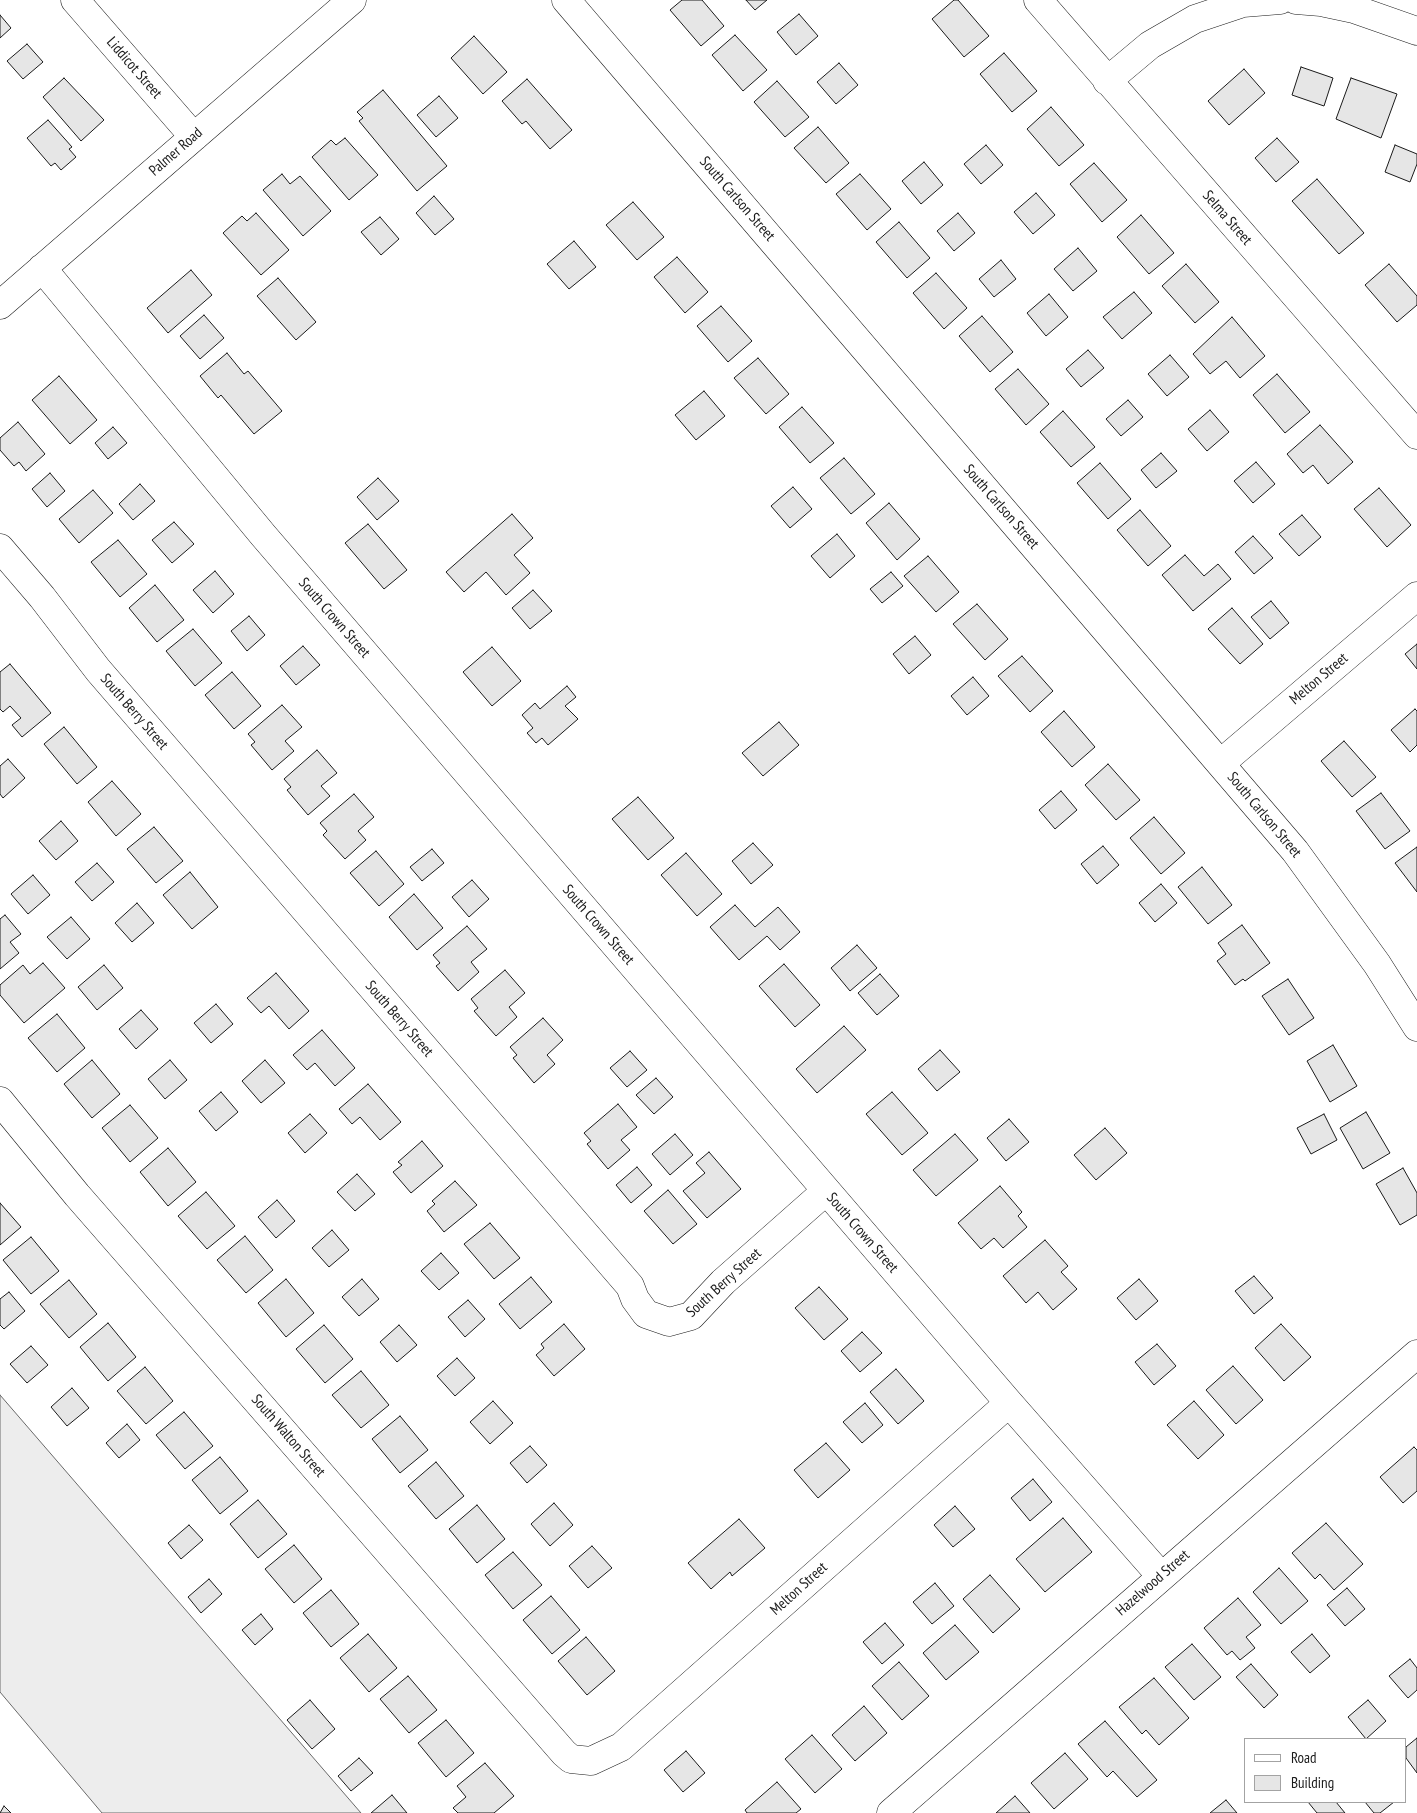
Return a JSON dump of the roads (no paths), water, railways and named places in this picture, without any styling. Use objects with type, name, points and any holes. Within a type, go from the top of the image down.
[{"type":"street","name":"Liddicot Street","points":[[74,0],[194,137]]},
{"type":"street","name":"Palmer Road","points":[[0,304],[352,0]]},
{"type":"street","name":"South Carlson Street","points":[[566,0],[1221,763],[1323,888],[1377,964],[1417,1027]]},
{"type":"street","name":"Selma Street","points":[[1038,0],[1417,436]]},
{"type":"street","points":[[1107,81],[1150,45],[1195,19],[1243,3],[1280,0]]},
{"type":"street","points":[[1296,0],[1321,2],[1354,9],[1417,31]]},
{"type":"street","name":"South Crown Street","points":[[42,268],[264,535],[826,1192],[1161,1576]]},
{"type":"street","name":"South Berry Street","points":[[0,548],[98,670],[630,1286],[635,1299],[646,1314],[669,1322],[691,1316],[723,1282],[826,1192]]},
{"type":"street","name":"Melton Street","points":[[1221,763],[1417,596]]},
{"type":"street","name":"South Walton Street","points":[[0,1100],[77,1195],[564,1753],[571,1759],[583,1762]]},
{"type":"street","name":"Hazelwood Street","points":[[891,1813],[1417,1354]]},
{"type":"street","name":"Melton Street","points":[[583,1762],[591,1762],[605,1757],[621,1747],[1009,1403]]}]
